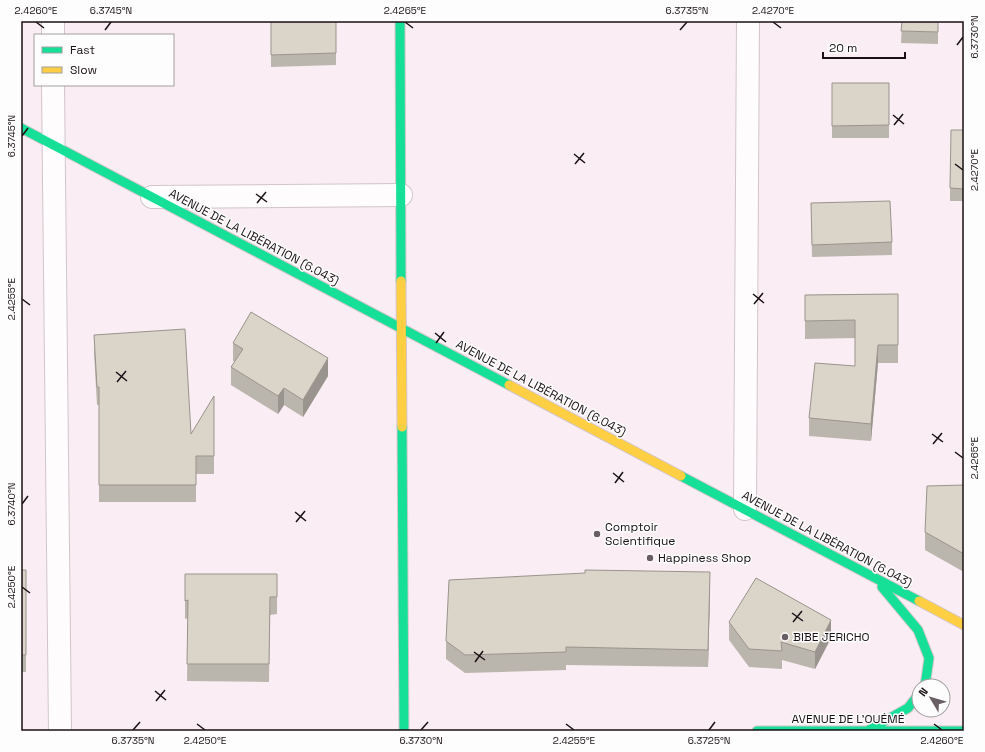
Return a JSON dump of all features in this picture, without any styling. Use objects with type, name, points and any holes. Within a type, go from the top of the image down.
[{"type":"main road","points":[[400,21],[404,731]]},
{"type":"main road","name":"AVENUE DE LA LIBÉRATION (6.043)","points":[[21,128],[964,625]]},
{"type":"main road","points":[[875,578],[918,630],[929,658],[926,678]]},
{"type":"main road","points":[[868,731],[908,708],[911,704]]},
{"type":"main road","name":"AVENUE DE L'OUÉMÉ","points":[[757,731],[964,731]]},
{"type":"street","points":[[53,21],[53,34]]},
{"type":"street","points":[[745,509],[748,21]]},
{"type":"street","points":[[53,86],[60,731]]},
{"type":"street","points":[[152,197],[401,195]]},
{"type":"building","points":[[271,21],[336,21],[336,53],[271,55]]},
{"type":"building","points":[[902,21],[938,21],[938,32],[901,31]]},
{"type":"building","points":[[832,83],[889,83],[889,125],[832,126]]},
{"type":"building","points":[[951,130],[964,130],[964,189],[950,188]]},
{"type":"building","points":[[890,201],[892,242],[812,245],[811,203]]},
{"type":"building","points":[[898,294],[898,345],[878,345],[871,424],[809,418],[815,363],[855,366],[855,320],[805,321],[805,295]]},
{"type":"building","points":[[251,312],[328,358],[303,400],[284,388],[278,396],[231,367],[243,349],[233,343]]},
{"type":"building","points":[[185,329],[191,434],[214,396],[214,456],[196,456],[196,485],[99,485],[99,387],[97,387],[94,335]]},
{"type":"building","points":[[964,485],[964,554],[925,532],[927,486]]},
{"type":"building","points":[[21,570],[26,570],[26,655],[21,655]]},
{"type":"building","points":[[585,570],[710,572],[708,650],[566,647],[566,652],[465,655],[446,641],[449,580],[585,573]]},
{"type":"building","points":[[185,574],[277,574],[277,597],[270,597],[269,664],[187,664],[188,600],[185,601]]},
{"type":"building","points":[[756,578],[831,620],[815,652],[781,642],[782,651],[749,649],[729,622]]},
{"type":"traffic: fast","points":[[400,21],[401,281]]},
{"type":"traffic: fast","points":[[21,128],[509,385]]},
{"type":"traffic: fast","points":[[402,427],[404,731]]},
{"type":"traffic: fast","points":[[681,476],[919,601]]},
{"type":"traffic: fast","points":[[882,587],[918,630],[929,658],[926,678]]},
{"type":"traffic: fast","points":[[869,730],[908,708],[911,704]]},
{"type":"traffic: fast","points":[[757,731],[964,731]]},
{"type":"traffic: slow","points":[[401,281],[402,427]]},
{"type":"traffic: slow","points":[[509,385],[681,476]]},
{"type":"traffic: slow","points":[[919,601],[964,625]]},
{"type":"place","name":"Comptoir Scientifique","points":[[597,534]]},
{"type":"place","name":"Happiness Shop","points":[[650,558]]},
{"type":"place","name":"BIBE JERICHO","points":[[785,637]]}]
